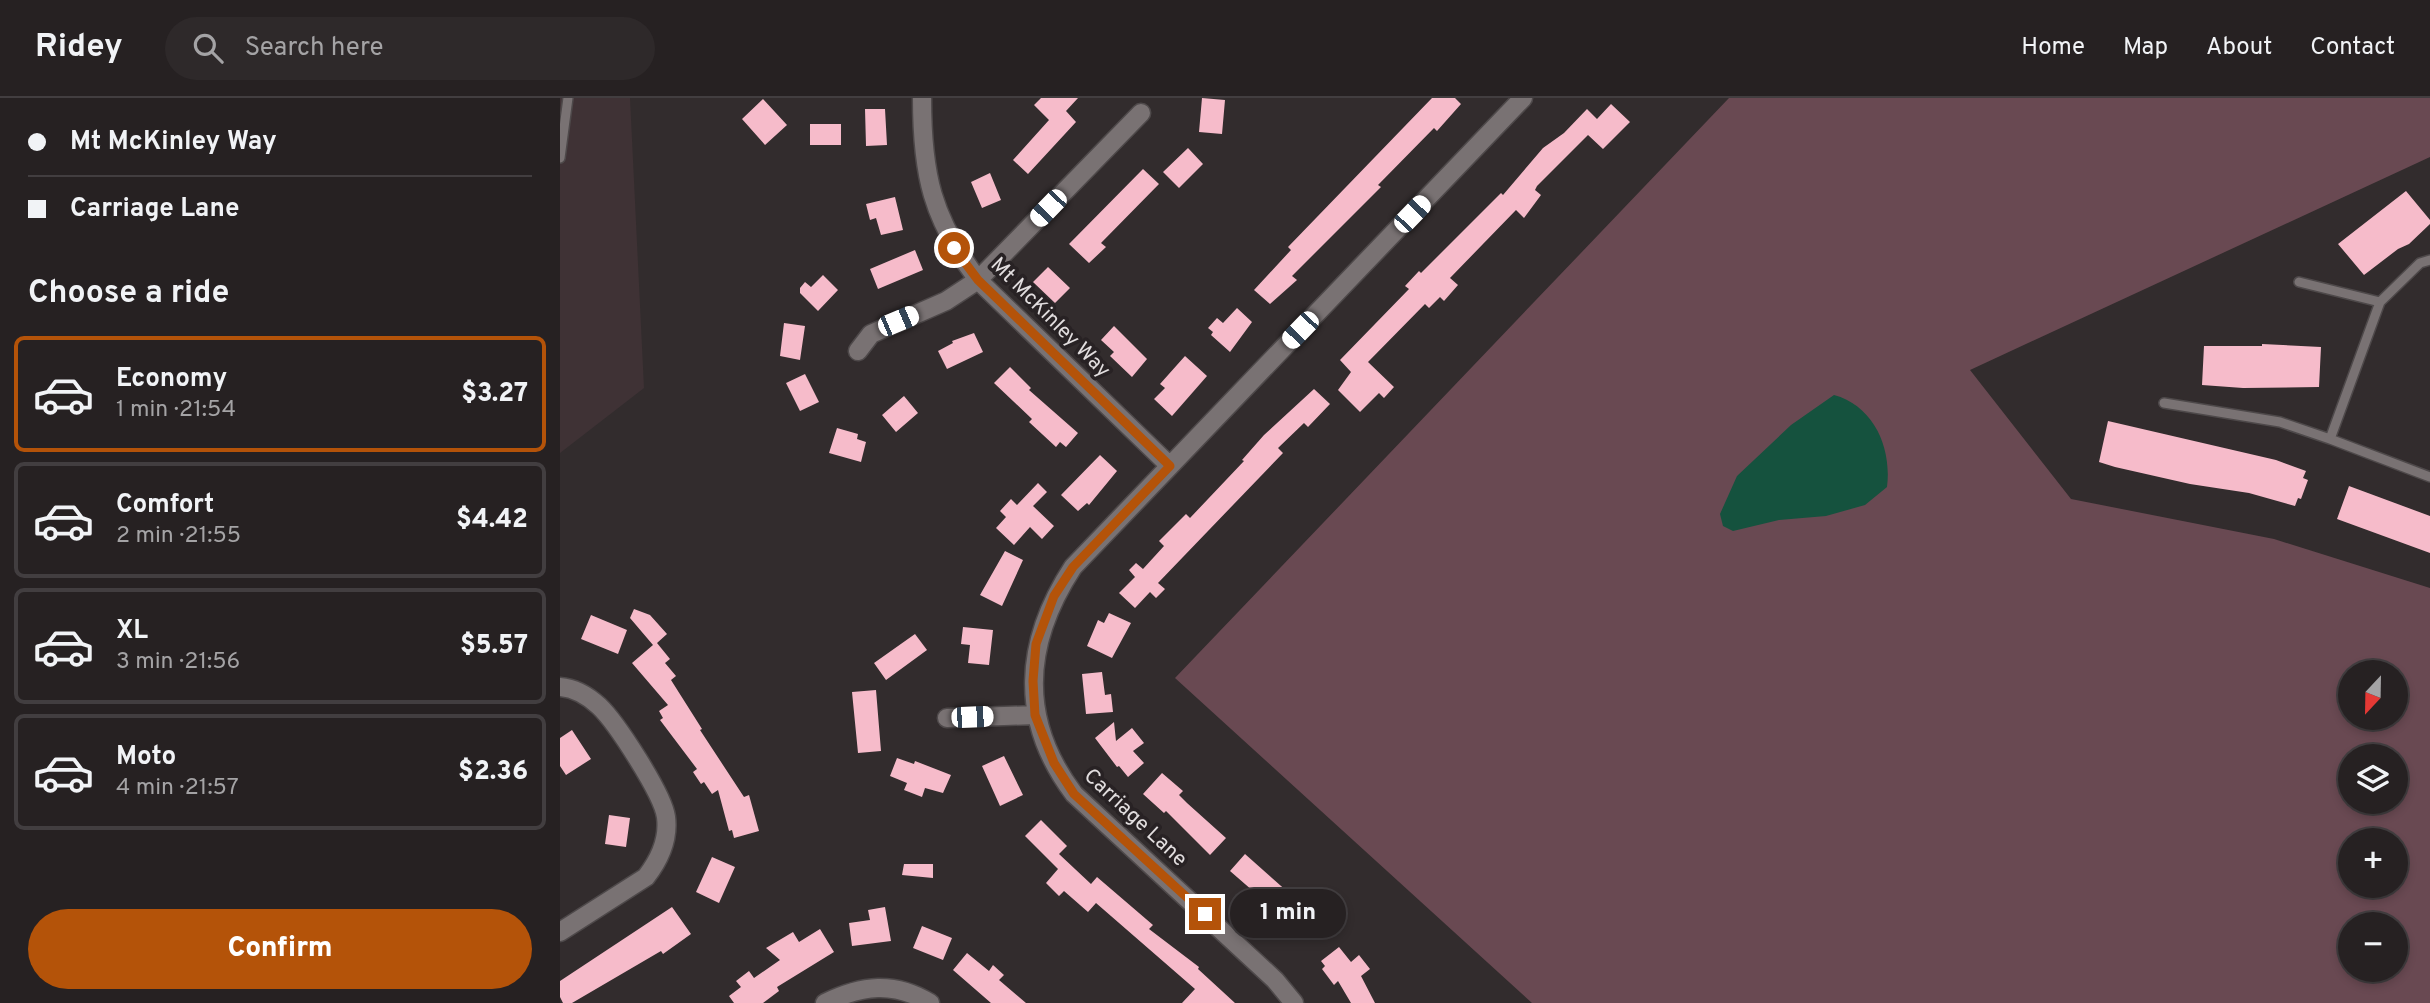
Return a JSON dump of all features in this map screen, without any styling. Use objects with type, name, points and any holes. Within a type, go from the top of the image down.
[{"type":"street","name":"Mt McKinley Way","points":[[922,98],[925,163],[932,197],[954,248],[978,280],[1170,466]]},
{"type":"street","name":"Carriage Lane","points":[[1294,1003],[1275,980],[1224,931],[1074,794],[1054,763],[1035,715],[1033,681],[1036,644],[1054,596],[1073,567],[1523,98]]},
{"type":"street","points":[[858,351],[872,334],[946,300],[978,280],[1141,113]]},
{"type":"street","points":[[560,687],[580,693],[610,718],[660,797],[666,816],[666,834],[657,863],[646,877],[560,932]]},
{"type":"street","points":[[947,718],[1035,715]]},
{"type":"street","points":[[825,1003],[865,987],[909,993],[930,1003]]},
{"type":"lane","points":[[560,158],[568,98]]},
{"type":"lane","points":[[2330,439],[2380,302],[2420,263],[2430,260]]},
{"type":"lane","points":[[2299,282],[2380,302]]},
{"type":"lane","points":[[2164,403],[2280,422],[2430,477]]},
{"type":"shaded area","points":[[560,98],[630,98],[644,388],[560,453]]},
{"type":"shaded area","points":[[1729,98],[2430,98],[2430,157],[1970,370],[2071,499],[2274,539],[2430,588],[2430,1003],[1532,1003],[1175,678]]},
{"type":"shaded area","points":[[1834,395],[1860,409],[1877,430],[1886,458],[1887,487],[1865,505],[1826,516],[1779,520],[1733,531],[1723,526],[1720,514],[1737,476],[1791,425]]},
{"type":"building","points":[[1041,98],[1078,98],[1066,111],[1076,122],[1028,174],[1013,160],[1049,120],[1034,105]]},
{"type":"building","points":[[1202,98],[1225,100],[1222,134],[1199,132]]},
{"type":"building","points":[[1432,98],[1455,98],[1461,104],[1437,131],[1434,128],[1378,185],[1381,187],[1292,276],[1297,280],[1270,304],[1254,290],[1291,250],[1288,247]]},
{"type":"building","points":[[763,99],[787,125],[765,145],[742,119]]},
{"type":"building","points":[[1611,104],[1630,122],[1603,149],[1588,135],[1537,186],[1535,190],[1541,195],[1524,218],[1516,210],[1450,278],[1458,285],[1444,301],[1440,297],[1429,308],[1425,304],[1368,362],[1394,387],[1384,398],[1379,393],[1360,412],[1338,390],[1351,372],[1340,360],[1409,289],[1405,286],[1419,271],[1421,273],[1501,193],[1503,195],[1543,148],[1564,133],[1587,109],[1597,119]]},
{"type":"building","points":[[865,109],[885,109],[887,145],[866,146]]},
{"type":"building","points":[[810,124],[841,124],[841,145],[810,145]]},
{"type":"building","points":[[1188,148],[1203,164],[1179,188],[1163,172]]},
{"type":"building","points":[[1143,169],[1159,184],[1101,243],[1106,247],[1089,263],[1069,244]]},
{"type":"building","points":[[990,173],[1001,200],[982,208],[971,182]]},
{"type":"building","points":[[2406,191],[2430,220],[2430,224],[2409,244],[2398,249],[2364,275],[2338,244]]},
{"type":"building","points":[[895,197],[903,230],[881,235],[876,218],[870,220],[866,204]]},
{"type":"building","points":[[915,250],[923,270],[878,289],[870,269]]},
{"type":"building","points":[[1048,267],[1070,288],[1055,303],[1033,282]]},
{"type":"building","points":[[823,275],[838,290],[818,311],[800,293],[800,288],[805,282],[811,287]]},
{"type":"building","points":[[1237,308],[1252,322],[1230,352],[1211,335],[1213,332],[1208,328],[1217,318],[1223,323]]},
{"type":"building","points":[[784,323],[805,326],[800,360],[780,356]]},
{"type":"building","points":[[1114,326],[1147,359],[1132,377],[1110,356],[1114,352],[1101,340]]},
{"type":"building","points":[[974,333],[983,352],[947,369],[938,351],[953,343],[952,341]]},
{"type":"building","points":[[2262,344],[2321,347],[2319,387],[2243,388],[2202,385],[2204,346]]},
{"type":"building","points":[[1185,356],[1207,376],[1172,416],[1154,399],[1165,388],[1160,384]]},
{"type":"building","points":[[1010,367],[1031,388],[1029,390],[1078,433],[1066,447],[1060,442],[1056,447],[1029,422],[1032,419],[994,383]]},
{"type":"building","points":[[805,374],[819,402],[800,411],[786,383]]},
{"type":"building","points":[[1314,389],[1330,404],[1308,427],[1304,423],[1278,448],[1283,453],[1158,583],[1165,589],[1156,598],[1150,592],[1135,608],[1119,593],[1135,577],[1129,570],[1136,563],[1143,569],[1164,546],[1159,541],[1186,514],[1190,518],[1244,461],[1242,460],[1264,435]]},
{"type":"building","points":[[904,396],[918,413],[896,432],[882,415]]},
{"type":"building","points":[[2108,421],[2276,460],[2306,471],[2303,478],[2308,480],[2301,499],[2298,498],[2295,506],[2249,493],[2190,484],[2115,467],[2099,462]]},
{"type":"building","points":[[837,428],[858,434],[857,439],[866,442],[861,462],[829,453]]},
{"type":"building","points":[[1100,455],[1117,471],[1089,505],[1087,503],[1078,511],[1061,495]]},
{"type":"building","points":[[1038,483],[1047,492],[1033,506],[1054,526],[1042,539],[1030,527],[1014,545],[996,528],[1006,517],[1000,511],[1011,499],[1017,505]]},
{"type":"building","points":[[2349,486],[2430,516],[2430,553],[2337,519]]},
{"type":"building","points":[[1005,551],[1023,560],[1002,606],[980,595]]},
{"type":"building","points":[[634,609],[650,615],[667,634],[657,643],[670,659],[665,663],[676,676],[671,680],[744,797],[749,795],[759,831],[734,838],[732,830],[729,831],[718,790],[712,794],[704,782],[701,784],[693,772],[697,769],[660,720],[663,718],[659,711],[668,705],[632,663],[653,645],[630,618]]},
{"type":"building","points":[[1109,613],[1131,623],[1112,658],[1087,646],[1098,620],[1104,623]]},
{"type":"building","points":[[591,615],[627,630],[618,654],[581,639]]},
{"type":"building","points":[[963,627],[993,630],[989,665],[968,663],[970,645],[961,644]]},
{"type":"building","points":[[915,634],[927,650],[886,680],[874,663]]},
{"type":"building","points":[[1102,672],[1105,695],[1111,694],[1113,712],[1086,714],[1082,674]]},
{"type":"building","points":[[876,690],[881,751],[858,753],[852,692]]},
{"type":"building","points":[[1114,722],[1116,741],[1132,728],[1144,743],[1133,751],[1144,763],[1128,777],[1095,738]]},
{"type":"building","points":[[572,730],[591,759],[566,775],[560,766],[560,738]]},
{"type":"building","points":[[1004,756],[1023,795],[1000,806],[982,766]]},
{"type":"building","points":[[897,758],[914,764],[915,761],[951,775],[943,793],[925,788],[922,797],[904,790],[907,783],[890,776]]},
{"type":"building","points":[[1162,773],[1183,791],[1179,795],[1226,838],[1210,855],[1166,811],[1164,813],[1143,794]]},
{"type":"building","points":[[609,815],[630,818],[626,847],[605,844]]},
{"type":"building","points":[[1041,820],[1067,846],[1059,854],[1091,884],[1097,877],[1153,925],[1149,929],[1199,967],[1198,969],[1235,1003],[1182,1003],[1195,989],[1096,903],[1088,912],[1064,891],[1059,896],[1046,883],[1058,869],[1025,836]]},
{"type":"building","points":[[1245,854],[1315,916],[1300,932],[1230,871]]},
{"type":"building","points":[[712,857],[735,867],[719,903],[696,892]]},
{"type":"building","points":[[904,864],[933,864],[933,878],[902,875]]},
{"type":"building","points":[[672,907],[691,934],[663,954],[661,951],[572,1003],[563,1003],[560,997],[560,981]]},
{"type":"building","points":[[885,907],[891,941],[852,946],[849,923],[870,920],[868,910]]},
{"type":"building","points":[[922,926],[952,938],[943,960],[913,948]]},
{"type":"building","points":[[820,929],[834,952],[777,987],[779,991],[763,1003],[734,1003],[729,996],[741,987],[736,981],[749,971],[754,978],[780,960],[766,948],[793,932],[799,942]]},
{"type":"building","points":[[1339,947],[1351,962],[1359,955],[1370,969],[1361,976],[1375,1003],[1351,1003],[1338,981],[1334,985],[1322,969],[1325,966],[1321,961]]},
{"type":"building","points":[[967,953],[989,971],[993,965],[1004,975],[999,980],[1026,1003],[991,1003],[953,970]]},
{"type":"route","points":[[954,248],[978,280],[1170,466],[1073,567],[1054,596],[1036,644],[1033,681],[1035,715],[1054,763],[1074,794],[1205,914]]}]
